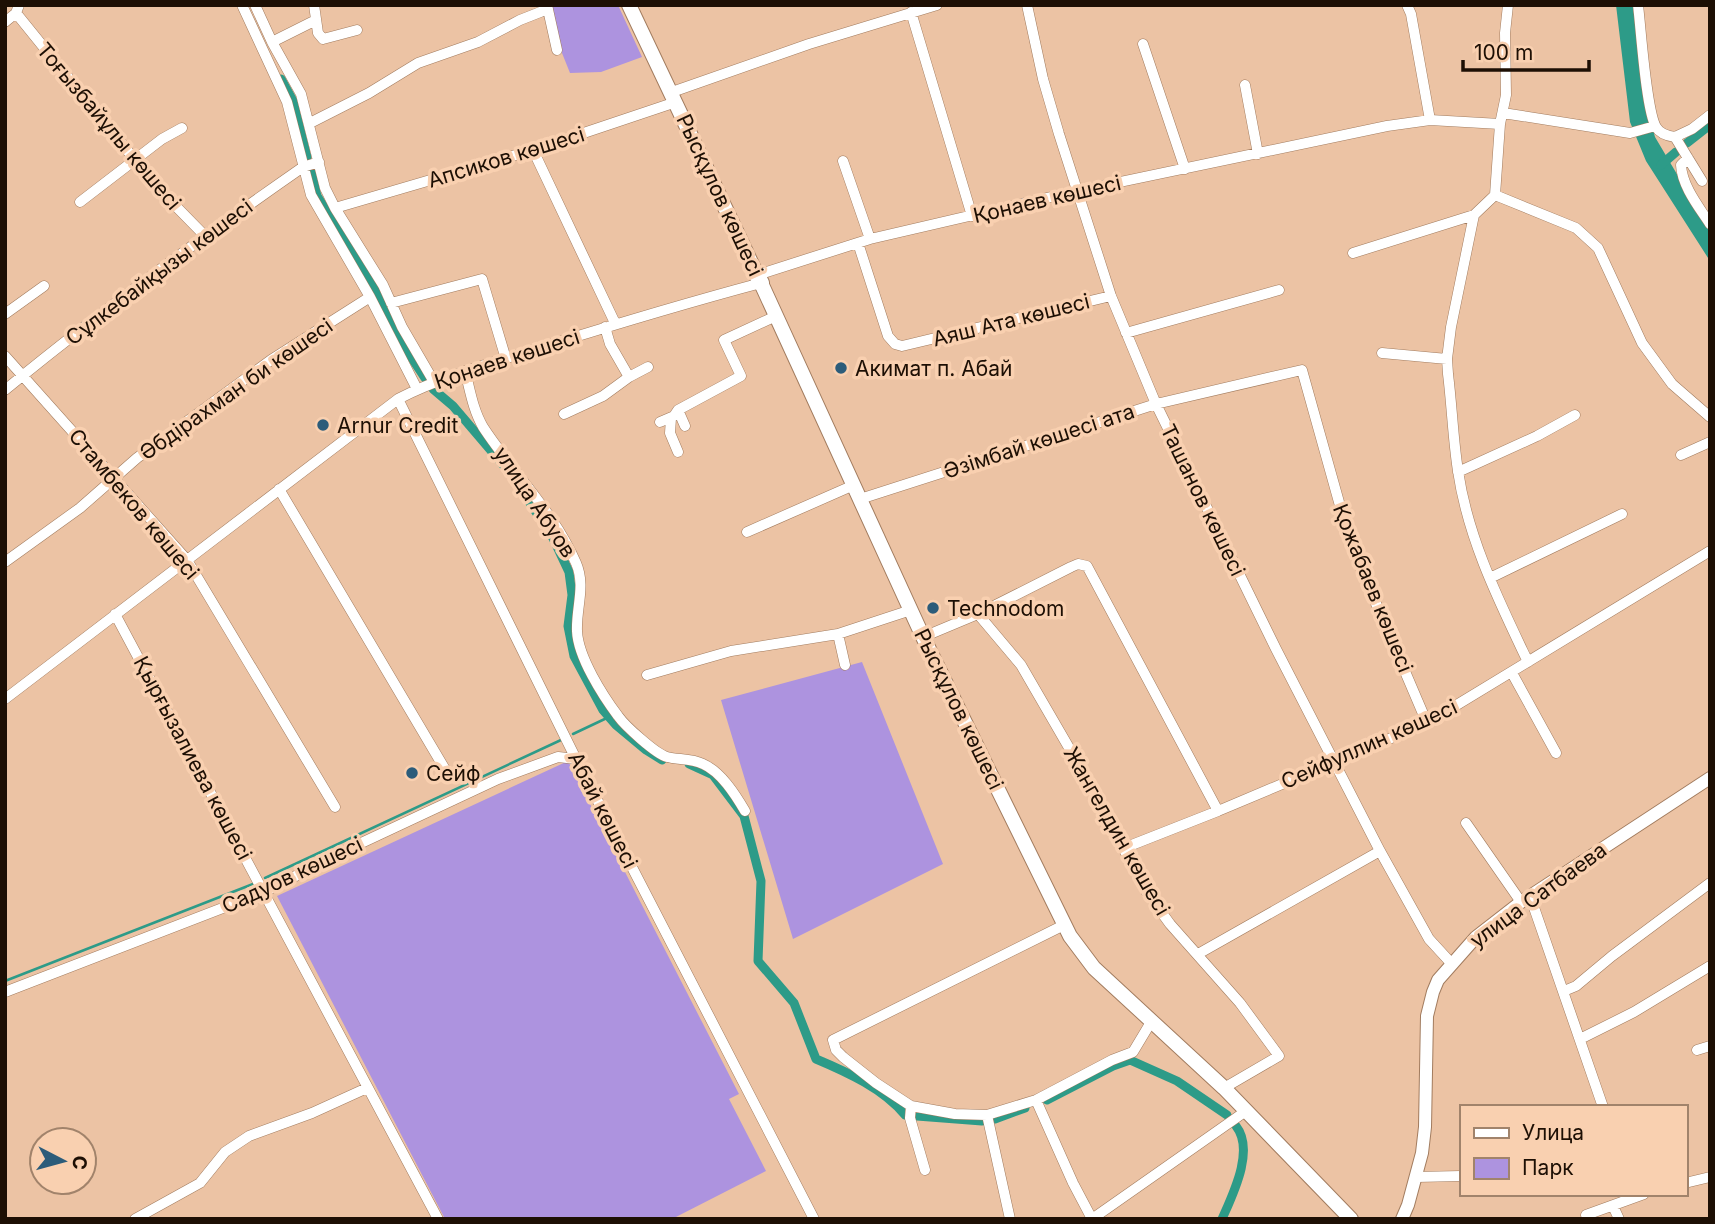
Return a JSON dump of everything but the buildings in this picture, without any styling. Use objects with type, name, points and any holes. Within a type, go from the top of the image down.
[{"type":"main road","name":"Рысқұлов көшесі","points":[[629,5],[759,279],[923,638],[1064,925],[1085,958],[1224,1088],[1351,1219]]},
{"type":"street","points":[[242,5],[286,102],[311,195],[370,297],[417,389]]},
{"type":"street","points":[[255,5],[301,94],[326,188],[335,208],[383,285],[434,382]]},
{"type":"street","points":[[314,5],[318,33],[323,39],[357,30]]},
{"type":"street","name":"Апсиков көшесі","points":[[335,208],[533,150],[809,44],[937,5]]},
{"type":"street","name":"Ташанов көшесі","points":[[1027,5],[1043,79],[1077,191],[1111,296],[1156,404],[1380,851],[1429,939],[1451,963]]},
{"type":"street","points":[[1407,5],[1411,14],[1430,120]]},
{"type":"street","points":[[1353,253],[1474,215],[1495,195],[1500,124],[1506,95],[1504,33],[1508,5]]},
{"type":"street","points":[[1638,5],[1654,126],[1675,137],[1702,181]]},
{"type":"street","points":[[310,123],[369,93],[418,63],[478,43],[547,7],[557,50]]},
{"type":"street","points":[[5,22],[18,9]]},
{"type":"street","name":"Тоғызбайұлы көшесі","points":[[18,9],[135,162],[205,236]]},
{"type":"street","points":[[911,12],[972,216]]},
{"type":"street","points":[[272,42],[316,20]]},
{"type":"street","points":[[1143,44],[1185,170]]},
{"type":"street","points":[[1245,85],[1258,154]]},
{"type":"street","points":[[1503,113],[1630,133],[1654,126]]},
{"type":"street","points":[[1675,137],[1692,129],[1710,115]]},
{"type":"street","name":"Қонаев көшесі","points":[[5,699],[398,399],[434,382],[759,279],[870,239],[1077,191],[1387,126],[1430,120],[1500,124]]},
{"type":"street","points":[[80,202],[162,139],[182,128]]},
{"type":"street","points":[[533,150],[610,325],[610,344],[629,377]]},
{"type":"street","points":[[1688,158],[1681,165],[1682,174],[1710,224]]},
{"type":"street","points":[[843,161],[870,239]]},
{"type":"street","name":"Сұлкебайқызы көшесі","points":[[5,390],[92,319],[205,236],[303,167],[319,162]]},
{"type":"street","points":[[1495,195],[1576,228],[1598,248],[1642,343],[1672,384],[1710,417]]},
{"type":"street","points":[[1474,215],[1447,359],[1458,472],[1477,547],[1528,663]]},
{"type":"street","name":"Аяш Ата көшесі","points":[[858,243],[888,336],[895,344],[902,346],[1111,296]]},
{"type":"street","points":[[391,303],[482,279],[506,359]]},
{"type":"street","points":[[5,314],[44,286]]},
{"type":"street","points":[[1126,333],[1279,290]]},
{"type":"street","name":"Әбдірахман би көшесі","points":[[5,562],[80,508],[114,478],[271,360],[370,297]]},
{"type":"street","points":[[660,422],[741,376],[724,340],[776,316]]},
{"type":"street","points":[[1382,353],[1447,359]]},
{"type":"street","name":"Стамбеков көшесі","points":[[5,356],[187,560],[335,807]]},
{"type":"street","points":[[564,414],[603,396],[648,367]]},
{"type":"street","name":"Әзімбай көшесі ата","points":[[747,532],[857,492],[1156,404],[1302,370]]},
{"type":"street","name":"Қожабаев көшесі","points":[[1302,370],[1351,545],[1427,723]]},
{"type":"street","name":"улица Абуов","points":[[465,371],[482,425],[538,500],[576,562],[581,583],[577,629],[581,650],[619,719],[659,753],[702,763],[713,770],[735,794],[745,811]]},
{"type":"street","name":"Абай көшесі","points":[[398,399],[576,759],[814,1219]]},
{"type":"street","points":[[675,414],[685,426]]},
{"type":"street","points":[[675,414],[670,433],[678,452]]},
{"type":"street","points":[[1458,472],[1537,436],[1575,415]]},
{"type":"street","points":[[1681,455],[1710,442]]},
{"type":"street","points":[[279,489],[449,776]]},
{"type":"street","points":[[1490,578],[1622,514]]},
{"type":"street","name":"Сейфуллин көшесі","points":[[1124,848],[1427,723],[1710,551]]},
{"type":"street","points":[[923,638],[978,614],[1071,567],[1078,564],[1087,566],[1218,811]]},
{"type":"street","points":[[648,674],[731,651],[838,634],[911,610]]},
{"type":"street","name":"Қырғызалиева көшесі","points":[[115,614],[438,1219]]},
{"type":"street","name":"Жангелдин көшесі","points":[[978,614],[1021,665],[1079,765],[1146,891],[1170,924],[1240,1003],[1279,1056],[1224,1088]]},
{"type":"street","points":[[838,634],[845,665]]},
{"type":"street","points":[[1512,673],[1556,753]]},
{"type":"street","name":"Садуов көшесі","points":[[5,992],[264,892],[498,779],[558,757],[576,759]]},
{"type":"street","name":"улица Сатбаева","points":[[1402,1219],[1416,1177],[1425,1126],[1427,1016],[1433,992],[1451,963],[1475,937],[1525,899],[1710,778]]},
{"type":"street","points":[[1466,823],[1525,899],[1564,990],[1602,1105]]},
{"type":"street","points":[[1198,954],[1380,851]]},
{"type":"street","points":[[1564,990],[1577,986],[1612,956],[1710,883]]},
{"type":"street","points":[[1064,925],[833,1040],[835,1050],[876,1083],[911,1106],[955,1114],[987,1115],[1036,1100],[1111,1060],[1133,1052],[1151,1022]]},
{"type":"street","points":[[1580,1039],[1634,1012],[1710,966]]},
{"type":"street","points":[[1697,1050],[1710,1045]]},
{"type":"street","points":[[135,1219],[200,1182],[225,1152],[249,1136],[312,1113],[367,1088]]},
{"type":"street","points":[[1036,1100],[1092,1219],[1246,1111]]},
{"type":"street","points":[[911,1106],[910,1118],[925,1170]]},
{"type":"street","points":[[987,1115],[1010,1219]]},
{"type":"street","points":[[1416,1177],[1460,1176]]},
{"type":"street","points":[[1687,1183],[1710,1177]]},
{"type":"street","points":[[1586,1216],[1632,1196]]},
{"type":"street","points":[[1613,1206],[1619,1219]]},
{"type":"green space","points":[[552,5],[618,5],[642,57],[601,72],[570,73],[562,53]]},
{"type":"green space","points":[[862,662],[943,864],[793,939],[721,700]]},
{"type":"green space","points":[[568,761],[739,1094],[729,1099],[766,1171],[672,1219],[445,1219],[277,896]]},
{"type":"water","points":[[1616,5],[1633,5],[1644,97],[1655,137],[1710,230],[1710,261],[1646,161],[1630,122]]},
{"type":"waterway","points":[[281,79],[293,101],[307,157]]},
{"type":"waterway","points":[[1687,143],[1710,125]]},
{"type":"waterway","points":[[1661,165],[1676,152]]},
{"type":"waterway","points":[[311,171],[317,196],[372,284],[394,331],[425,378]]},
{"type":"waterway","points":[[433,389],[453,406],[511,474],[553,538],[569,572],[572,595],[568,626],[574,656],[603,710],[616,725],[662,760]]},
{"type":"waterway","points":[[573,734],[609,717]]},
{"type":"waterway","points":[[265,878],[561,740]]},
{"type":"waterway","points":[[689,764],[713,775],[744,816],[761,881],[758,961],[794,1003],[816,1059],[876,1089],[905,1115]]},
{"type":"waterway","points":[[5,981],[253,884]]},
{"type":"waterway","points":[[1047,1100],[1130,1060],[1177,1081],[1227,1115]]},
{"type":"waterway","points":[[995,1119],[1025,1108]]},
{"type":"waterway","points":[[917,1116],[982,1121]]},
{"type":"waterway","points":[[1222,1219],[1243,1159],[1241,1136],[1236,1126]]},
{"type":"place","name":"Акимат п. Абай","points":[[841,368]]},
{"type":"place","name":"Arnur Credit","points":[[323,425]]},
{"type":"place","name":"Technodom","points":[[933,608]]},
{"type":"place","name":"Сейф","points":[[412,773]]}]
